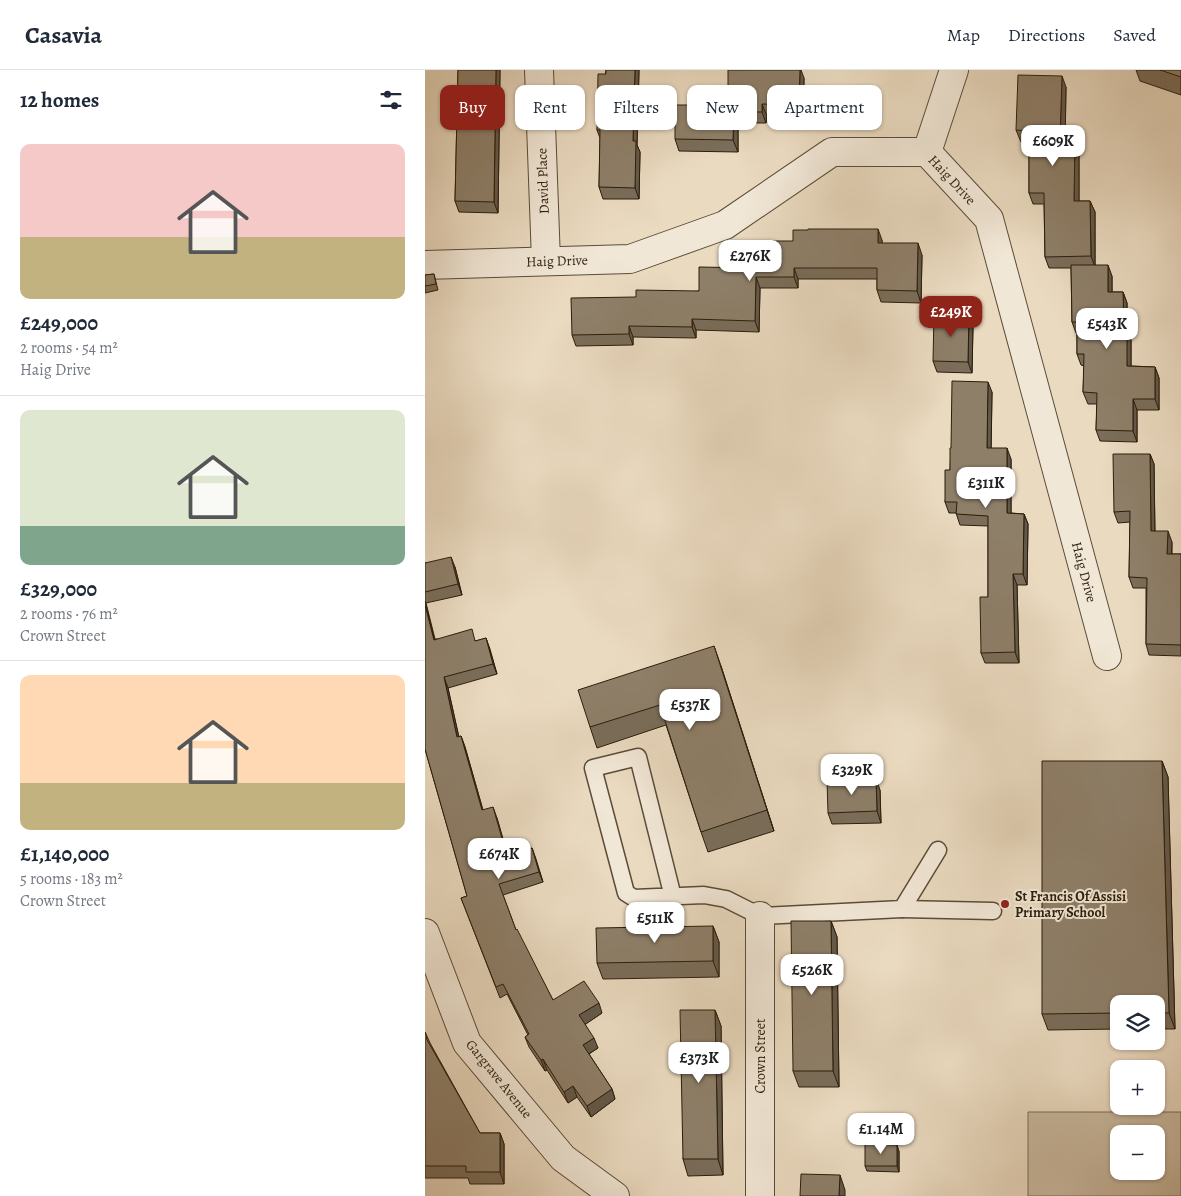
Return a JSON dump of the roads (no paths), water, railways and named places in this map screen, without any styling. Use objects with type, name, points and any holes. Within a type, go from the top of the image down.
[{"type":"street","name":"David Place","points":[[539,70],[546,261]]},
{"type":"street","points":[[927,152],[954,70]]},
{"type":"street","name":"Haig Drive","points":[[425,265],[630,258],[725,225],[832,152],[927,152],[989,220],[1107,656]]},
{"type":"street","name":"Crown Street","points":[[760,916],[760,1196]]},
{"type":"street","name":"Gargrave Avenue","points":[[425,932],[467,1043],[563,1158],[615,1196]]},
{"type":"lane","points":[[673,897],[638,757],[593,768],[626,893],[634,898],[673,897],[704,895],[726,899],[760,916],[902,909],[993,911]]},
{"type":"lane","points":[[902,909],[938,850]]},
{"type":"place","name":"St Francis Of Assisi Primary School","points":[[1005,904]]}]
